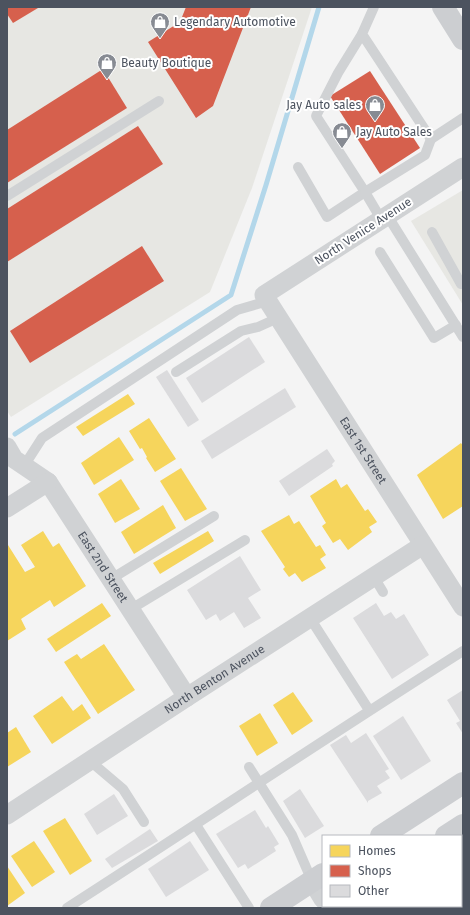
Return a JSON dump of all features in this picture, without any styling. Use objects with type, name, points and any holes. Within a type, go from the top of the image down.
[{"type":"main road","points":[[442,7],[463,39]]},
{"type":"main road","points":[[383,835],[463,783]]},
{"type":"main road","points":[[271,908],[320,884]]},
{"type":"street","name":"North Venice Avenue","points":[[266,298],[384,217],[463,167]]},
{"type":"street","name":"East 1st Street","points":[[266,298],[463,607]]},
{"type":"street","name":"East 2nd Street","points":[[7,447],[14,459],[48,482],[187,697]]},
{"type":"street","points":[[7,508],[48,482]]},
{"type":"street","name":"North Benton Avenue","points":[[7,815],[310,618],[379,584],[423,545]]},
{"type":"lane","points":[[374,7],[362,34],[338,73],[316,116],[365,192],[384,217],[463,337]]},
{"type":"lane","points":[[362,34],[431,139]]},
{"type":"lane","points":[[7,196],[159,102]]},
{"type":"lane","points":[[298,167],[327,217],[424,155],[431,139],[463,118]]},
{"type":"lane","points":[[432,232],[461,284],[463,283]]},
{"type":"lane","points":[[380,252],[434,338],[456,325]]},
{"type":"lane","points":[[24,466],[42,438],[237,310],[266,298]]},
{"type":"lane","points":[[176,372],[241,331],[258,328],[278,318]]},
{"type":"lane","points":[[111,579],[214,516]]},
{"type":"lane","points":[[131,609],[245,540]]},
{"type":"lane","points":[[310,618],[370,710]]},
{"type":"lane","points":[[67,908],[463,651]]},
{"type":"lane","points":[[90,761],[123,789],[144,822]]},
{"type":"lane","points":[[249,767],[292,835],[320,884]]},
{"type":"lane","points":[[196,825],[249,908]]},
{"type":"shaded area","points":[[7,7],[312,7],[252,188],[210,292],[11,417],[7,411]]},
{"type":"shaded area","points":[[463,190],[463,305],[411,221]]},
{"type":"building: Homes","points":[[128,394],[135,404],[83,436],[76,427]]},
{"type":"building: Homes","points":[[149,418],[176,459],[155,472],[146,458],[147,457],[142,448],[140,449],[129,431]]},
{"type":"building: Homes","points":[[119,437],[134,460],[94,485],[81,463]]},
{"type":"building: Homes","points":[[461,443],[463,446],[463,506],[443,519],[417,475]]},
{"type":"building: Homes","points":[[181,468],[207,509],[185,521],[160,481]]},
{"type":"building: Homes","points":[[121,479],[140,509],[115,523],[98,494]]},
{"type":"building: Homes","points":[[336,479],[341,488],[347,484],[365,511],[368,509],[377,522],[369,527],[372,532],[348,550],[340,539],[333,543],[322,526],[326,523],[310,496]]},
{"type":"building: Homes","points":[[163,505],[176,528],[134,554],[121,532]]},
{"type":"building: Homes","points":[[289,515],[294,524],[299,521],[316,547],[320,545],[326,555],[320,559],[326,568],[302,582],[295,573],[289,577],[283,569],[285,567],[261,531]]},
{"type":"building: Homes","points":[[43,531],[53,547],[59,543],[86,586],[54,607],[50,600],[21,619],[26,629],[7,641],[7,546],[8,545],[25,572],[35,567],[21,545]]},
{"type":"building: Homes","points":[[208,531],[214,541],[160,574],[153,563]]},
{"type":"building: Homes","points":[[102,603],[111,616],[56,652],[47,639]]},
{"type":"building: Homes","points":[[104,644],[135,690],[98,714],[64,662],[77,654],[81,659]]},
{"type":"building: Homes","points":[[293,692],[313,721],[292,735],[273,705]]},
{"type":"building: Homes","points":[[62,696],[73,711],[82,704],[91,718],[52,744],[33,716]]},
{"type":"building: Homes","points":[[260,713],[278,743],[257,756],[239,726]]},
{"type":"building: Homes","points":[[16,727],[31,752],[7,767],[7,733]]},
{"type":"building: Homes","points":[[65,818],[92,861],[70,875],[43,831]]},
{"type":"building: Homes","points":[[34,841],[55,872],[32,887],[11,856]]},
{"type":"building: Homes","points":[[7,866],[25,893],[7,906]]},
{"type":"building: Homes","points":[[462,896],[463,897],[463,908],[405,908],[462,907]]},
{"type":"building: Shops","points":[[7,7],[38,8],[13,23],[7,14]]},
{"type":"building: Shops","points":[[186,7],[251,7],[213,106],[196,118],[148,42],[180,22]]},
{"type":"building: Shops","points":[[103,69],[127,108],[7,183],[7,130]]},
{"type":"building: Shops","name":"Jay Auto sales","points":[[370,71],[420,148],[380,174],[330,96]]},
{"type":"building: Shops","points":[[138,126],[163,164],[7,262],[7,209]]},
{"type":"building: Shops","points":[[142,246],[164,281],[30,363],[10,331]]},
{"type":"building: Other","points":[[249,337],[265,362],[202,403],[186,378]]},
{"type":"building: Other","points":[[167,370],[199,420],[188,427],[156,377]]},
{"type":"building: Other","points":[[285,388],[296,407],[212,459],[201,441]]},
{"type":"building: Other","points":[[327,449],[335,461],[332,464],[333,466],[289,496],[279,481]]},
{"type":"building: Other","points":[[240,556],[261,590],[248,598],[261,618],[244,628],[234,612],[220,621],[216,614],[206,620],[187,590]]},
{"type":"building: Other","points":[[376,603],[384,616],[391,612],[396,619],[404,614],[429,655],[392,679],[353,618]]},
{"type":"building: Other","points":[[463,690],[463,734],[456,723],[460,721],[447,700]]},
{"type":"building: Other","points":[[403,716],[431,761],[401,780],[373,736]]},
{"type":"building: Other","points":[[366,733],[389,769],[385,771],[390,778],[377,786],[382,793],[368,801],[368,803],[330,745],[346,735],[351,743]]},
{"type":"building: Other","points":[[300,789],[324,826],[305,838],[283,801]]},
{"type":"building: Other","points":[[114,794],[128,816],[97,835],[84,814]]},
{"type":"building: Other","points":[[255,810],[266,828],[268,826],[279,844],[274,847],[276,851],[248,869],[245,864],[238,868],[216,834]]},
{"type":"building: Other","points":[[150,829],[158,841],[112,868],[105,859]]},
{"type":"building: Other","points":[[190,841],[209,870],[166,897],[148,869]]},
{"type":"waterway","points":[[15,434],[231,295],[266,185],[319,7]]},
{"type":"place","name":"Legendary Automotive","points":[[160,39]]},
{"type":"place","name":"Beauty Boutique","points":[[107,80]]},
{"type":"place","name":"Jay Auto sales","points":[[375,122]]},
{"type":"place","name":"Jay Auto Sales","points":[[342,149]]}]
